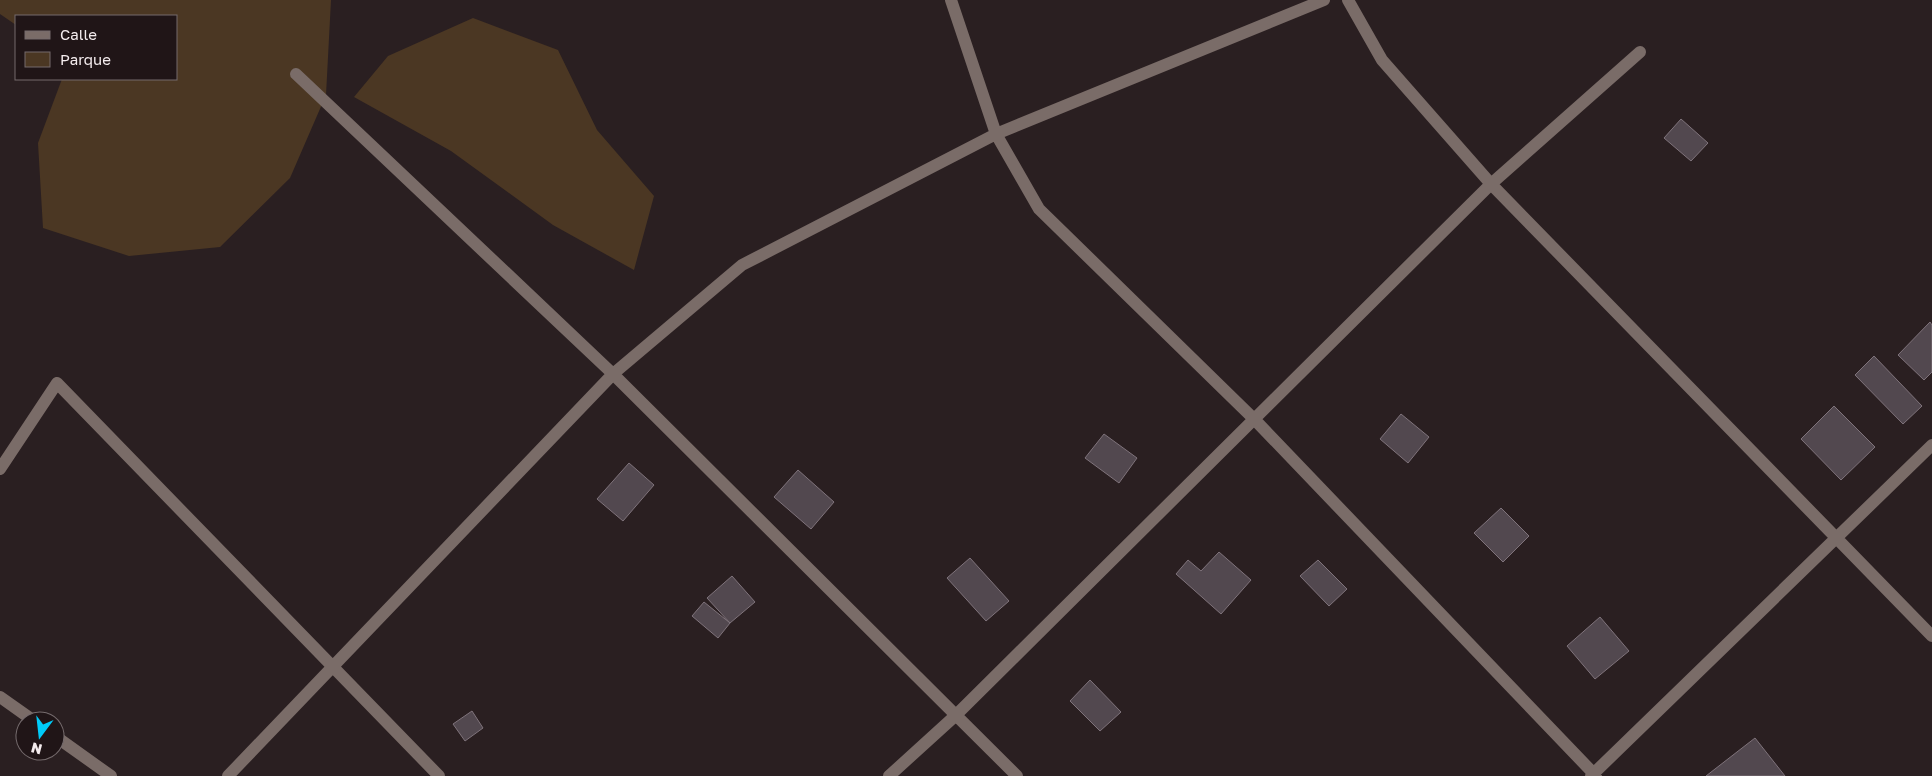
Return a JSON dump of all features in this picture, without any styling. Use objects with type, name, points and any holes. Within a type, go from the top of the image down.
[{"type":"street","points":[[951,0],[996,134],[1039,209],[1255,420],[1593,775],[1932,445]]},
{"type":"street","points":[[228,776],[613,374],[742,265],[996,134],[1324,0]]},
{"type":"street","points":[[1348,0],[1382,60],[1492,184],[1932,636]]},
{"type":"street","points":[[889,776],[955,716],[1492,184],[1640,52]]},
{"type":"street","points":[[296,74],[613,374],[1017,776]]},
{"type":"street","points":[[0,469],[57,383],[439,776]]},
{"type":"street","points":[[0,697],[20,711]]},
{"type":"street","points":[[65,743],[111,776]]},
{"type":"green space","points":[[0,0],[331,0],[326,95],[290,178],[220,247],[129,256],[43,228],[38,143],[62,80],[178,80],[178,15],[15,15],[15,24],[0,14]]},
{"type":"green space","points":[[473,18],[558,50],[597,130],[654,196],[634,270],[553,225],[451,151],[354,97],[388,56]]},
{"type":"building","points":[[1681,119],[1708,143],[1691,161],[1664,138]]},
{"type":"building","points":[[1930,322],[1932,325],[1932,372],[1924,380],[1898,355]]},
{"type":"building","points":[[1874,356],[1922,406],[1903,424],[1855,375]]},
{"type":"building","points":[[1834,406],[1875,447],[1841,480],[1801,439]]},
{"type":"building","points":[[1401,414],[1429,437],[1408,463],[1380,439]]},
{"type":"building","points":[[1104,434],[1137,458],[1119,483],[1085,458]]},
{"type":"building","points":[[629,463],[654,485],[623,521],[597,499]]},
{"type":"building","points":[[798,470],[834,502],[811,529],[774,497]]},
{"type":"building","points":[[1501,508],[1529,536],[1503,562],[1474,533]]},
{"type":"building","points":[[1219,552],[1251,580],[1221,614],[1176,574],[1188,560],[1201,571]]},
{"type":"building","points":[[970,558],[1009,601],[986,621],[947,578]]},
{"type":"building","points":[[1318,560],[1347,589],[1329,606],[1300,576]]},
{"type":"building","points":[[732,576],[755,602],[730,623],[707,598]]},
{"type":"building","points":[[704,602],[730,623],[718,638],[692,616]]},
{"type":"building","points":[[1600,617],[1629,651],[1595,679],[1567,646]]},
{"type":"building","points":[[1090,680],[1121,712],[1100,731],[1070,701]]},
{"type":"building","points":[[472,711],[483,728],[465,741],[453,724]]},
{"type":"building","points":[[1755,738],[1785,776],[1706,776]]}]
